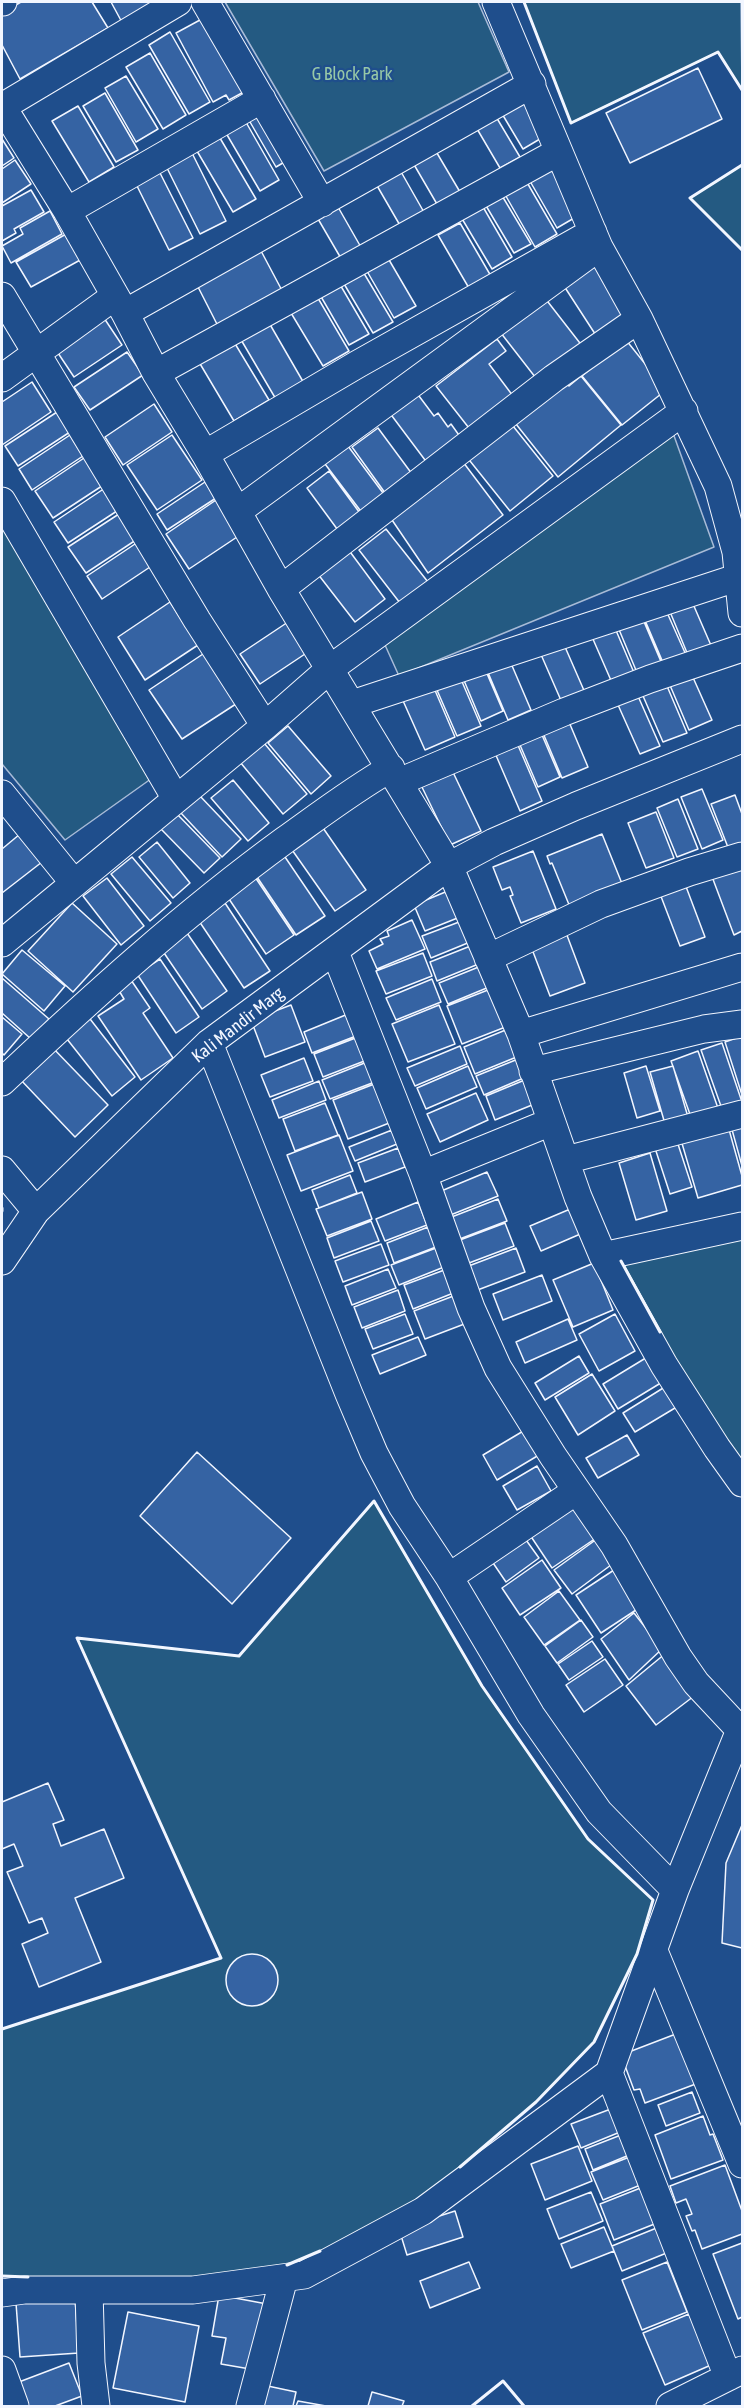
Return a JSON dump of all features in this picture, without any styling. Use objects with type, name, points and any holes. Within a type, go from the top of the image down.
[{"type":"street","points":[[178,2],[2,106],[67,211],[156,373],[281,588],[449,867],[521,1034],[578,1197],[603,1256],[664,1365],[742,1483]]},
{"type":"street","points":[[205,2],[322,203]]},
{"type":"street","points":[[496,2],[596,240],[639,319],[718,486],[736,552],[742,613]]},
{"type":"street","points":[[2,378],[36,351],[120,305],[322,203],[532,84]]},
{"type":"street","points":[[67,211],[262,99]]},
{"type":"street","points":[[156,373],[558,152]]},
{"type":"street","points":[[205,454],[358,364],[596,240]]},
{"type":"street","points":[[238,511],[596,240]]},
{"type":"street","points":[[2,296],[197,620],[265,726]]},
{"type":"street","points":[[281,588],[545,385],[639,319]]},
{"type":"street","points":[[2,943],[265,726],[331,668],[684,411]]},
{"type":"street","points":[[2,501],[176,799]]},
{"type":"street","points":[[352,704],[739,577]]},
{"type":"street","points":[[2,1082],[76,1012],[187,917],[254,862],[325,811],[395,775],[650,679],[742,648]]},
{"type":"street","name":"Kali Mandir Marg","points":[[2,1261],[36,1211],[209,1043],[449,867],[494,842],[576,806],[742,739]]},
{"type":"street","points":[[2,794],[74,883]]},
{"type":"street","points":[[488,958],[601,904],[689,872],[742,856]]},
{"type":"street","points":[[2,2293],[24,2290],[193,2290],[303,2275],[423,2211],[609,2073],[675,1890],[741,1727],[690,1674],[614,1545],[576,1491],[498,1368],[471,1308],[423,1174],[335,952]]},
{"type":"street","points":[[521,1034],[742,967]]},
{"type":"street","points":[[533,1071],[704,1029],[742,1024]]},
{"type":"street","points":[[209,1043],[374,1453],[402,1506],[449,1578],[531,1715],[599,1812],[675,1890]]},
{"type":"street","points":[[566,1160],[742,1114]]},
{"type":"street","points":[[423,1174],[551,1122]]},
{"type":"street","points":[[2,1170],[36,1211]]},
{"type":"street","points":[[603,1256],[742,1226]]},
{"type":"street","points":[[449,1578],[576,1491]]},
{"type":"street","points":[[654,1951],[742,2164]]},
{"type":"street","points":[[609,2073],[735,2374],[670,2406]]},
{"type":"street","points":[[250,2406],[284,2278]]},
{"type":"street","points":[[89,2290],[91,2363],[96,2406]]},
{"type":"street","points":[[2,2370],[15,2406]]},
{"type":"green space","name":"G Block Park","points":[[225,2],[478,2],[509,72],[324,171]]},
{"type":"green space","points":[[524,2],[741,2],[742,90],[718,52],[571,123]]},
{"type":"green space","points":[[742,165],[742,250],[690,198]]},
{"type":"green space","points":[[673,433],[714,547],[399,676],[385,645]]},
{"type":"green space","points":[[2,518],[155,776],[65,840],[2,764]]},
{"type":"green space","points":[[742,1232],[742,1468],[704,1411],[620,1260]]},
{"type":"green space","points":[[374,1501],[482,1686],[588,1839],[653,1900],[637,1954],[594,2042],[536,2102],[400,2218],[265,2274],[116,2283],[2,2276],[2,2029],[221,1958],[77,1638],[239,1656]]},
{"type":"building","points":[[21,2],[92,2],[108,28],[20,79],[2,45],[2,13]]},
{"type":"building","points":[[111,2],[153,2],[124,26]]},
{"type":"building","points":[[211,14],[251,88],[229,100],[226,95],[213,102],[176,33]]},
{"type":"building","points":[[170,32],[210,102],[189,114],[149,45]]},
{"type":"building","points":[[150,53],[186,115],[163,129],[126,67]]},
{"type":"building","points":[[698,68],[722,119],[630,163],[606,113]]},
{"type":"building","points":[[126,76],[158,129],[136,142],[105,88]]},
{"type":"building","points":[[525,91],[550,133],[523,149],[498,107]]},
{"type":"building","points":[[105,93],[138,150],[116,162],[83,106]]},
{"type":"building","points":[[262,105],[293,157],[276,167],[246,115]]},
{"type":"building","points":[[78,106],[114,167],[89,182],[52,121]]},
{"type":"building","points":[[492,110],[520,157],[500,168],[473,122]]},
{"type":"building","points":[[243,117],[279,180],[260,191],[223,128]]},
{"type":"building","points":[[217,133],[256,199],[233,212],[194,146]]},
{"type":"building","points":[[2,139],[14,158],[2,166]]},
{"type":"building","points":[[431,143],[463,197],[441,211],[409,156]]},
{"type":"building","points":[[191,151],[226,221],[200,234],[165,164]]},
{"type":"building","points":[[15,160],[31,184],[2,203],[2,169]]},
{"type":"building","points":[[551,162],[581,214],[557,228],[527,176]]},
{"type":"building","points":[[396,163],[429,221],[405,234],[372,177]]},
{"type":"building","points":[[159,171],[193,238],[169,250],[135,182]]},
{"type":"building","points":[[525,179],[557,234],[535,247],[503,191]]},
{"type":"building","points":[[498,189],[531,244],[514,253],[482,199]]},
{"type":"building","points":[[31,190],[44,212],[14,229],[16,233],[2,241],[2,206]]},
{"type":"building","points":[[334,200],[366,256],[346,267],[314,212]]},
{"type":"building","points":[[479,200],[512,257],[492,269],[458,212]]},
{"type":"building","points":[[50,211],[62,234],[11,263],[2,246],[23,234],[20,228]]},
{"type":"building","points":[[460,223],[495,283],[473,295],[438,235]]},
{"type":"building","points":[[68,233],[82,259],[31,287],[16,262]]},
{"type":"building","points":[[260,249],[286,298],[221,332],[196,283]]},
{"type":"building","points":[[385,253],[416,306],[394,318],[364,266]]},
{"type":"building","points":[[359,265],[393,322],[373,333],[340,277]]},
{"type":"building","points":[[596,265],[631,319],[599,340],[564,286]]},
{"type":"building","points":[[335,276],[369,334],[349,345],[316,288]]},
{"type":"building","points":[[315,293],[349,351],[323,366],[288,308]]},
{"type":"building","points":[[541,293],[583,347],[539,382],[497,328]]},
{"type":"building","points":[[104,318],[122,345],[74,377],[56,350]]},
{"type":"building","points":[[268,321],[305,385],[277,401],[240,338]]},
{"type":"building","points":[[231,337],[269,400],[234,421],[196,357]]},
{"type":"building","points":[[497,339],[506,351],[489,364],[519,404],[476,437],[436,386]]},
{"type":"building","points":[[626,340],[666,390],[622,425],[582,376]]},
{"type":"building","points":[[127,352],[143,375],[90,410],[74,387]]},
{"type":"building","points":[[560,376],[569,386],[581,376],[621,425],[558,477],[512,419]]},
{"type":"building","points":[[32,382],[51,412],[2,445],[2,402]]},
{"type":"building","points":[[416,392],[434,416],[438,413],[448,427],[451,424],[461,438],[428,464],[389,412]]},
{"type":"building","points":[[154,404],[172,432],[123,465],[105,437]]},
{"type":"building","points":[[57,412],[70,432],[18,466],[5,446]]},
{"type":"building","points":[[509,421],[553,476],[510,511],[466,456]]},
{"type":"building","points":[[378,428],[415,478],[388,497],[352,447]]},
{"type":"building","points":[[70,435],[83,456],[32,490],[19,469]]},
{"type":"building","points":[[172,435],[202,480],[157,510],[127,465]]},
{"type":"building","points":[[345,442],[389,501],[366,518],[322,460]]},
{"type":"building","points":[[457,454],[503,515],[428,573],[390,517]]},
{"type":"building","points":[[87,456],[105,484],[53,518],[35,491]]},
{"type":"building","points":[[329,471],[365,520],[343,537],[307,488]]},
{"type":"building","points":[[205,482],[216,498],[167,530],[157,514]]},
{"type":"building","points":[[105,488],[120,509],[68,543],[54,522]]},
{"type":"building","points":[[219,498],[243,533],[189,569],[166,534]]},
{"type":"building","points":[[122,512],[139,538],[86,573],[68,547]]},
{"type":"building","points":[[386,529],[428,582],[400,603],[359,550]]},
{"type":"building","points":[[138,542],[153,565],[102,599],[87,576]]},
{"type":"building","points":[[345,545],[385,599],[355,622],[314,569]]},
{"type":"building","points":[[690,597],[713,650],[690,660],[668,607]]},
{"type":"building","points":[[170,602],[198,645],[145,680],[118,637]]},
{"type":"building","points":[[665,608],[686,655],[664,665],[644,618]]},
{"type":"building","points":[[639,610],[662,664],[638,675],[615,620]]},
{"type":"building","points":[[297,616],[317,646],[260,684],[240,654]]},
{"type":"building","points":[[612,621],[635,675],[613,685],[589,630]]},
{"type":"building","points":[[562,640],[586,695],[563,705],[539,650]]},
{"type":"building","points":[[206,652],[239,702],[182,739],[149,690]]},
{"type":"building","points":[[507,654],[531,710],[508,720],[484,663]]},
{"type":"building","points":[[482,662],[503,711],[481,721],[460,671]]},
{"type":"building","points":[[457,670],[481,726],[457,736],[433,681]]},
{"type":"building","points":[[691,673],[712,720],[689,730],[669,683]]},
{"type":"building","points":[[664,679],[687,733],[663,742],[640,689]]},
{"type":"building","points":[[431,681],[455,737],[425,750],[400,694]]},
{"type":"building","points":[[634,687],[660,746],[640,754],[614,696]]},
{"type":"building","points":[[569,722],[588,767],[562,778],[543,733]]},
{"type":"building","points":[[288,726],[331,776],[311,794],[268,743]]},
{"type":"building","points":[[539,728],[560,777],[538,787],[517,738]]},
{"type":"building","points":[[264,743],[307,794],[283,814],[240,762]]},
{"type":"building","points":[[517,743],[542,801],[520,811],[495,753]]},
{"type":"building","points":[[451,768],[481,831],[450,845],[420,783]]},
{"type":"building","points":[[233,780],[269,823],[248,841],[211,798]]},
{"type":"building","points":[[702,789],[723,840],[702,849],[681,797]]},
{"type":"building","points":[[199,795],[241,839],[222,857],[180,812]]},
{"type":"building","points":[[735,795],[742,814],[742,851],[731,855],[711,804]]},
{"type":"building","points":[[678,799],[698,849],[677,857],[657,808]]},
{"type":"building","points":[[656,812],[674,858],[646,868],[628,823]]},
{"type":"building","points":[[177,814],[220,858],[204,873],[161,829]]},
{"type":"building","points":[[321,825],[366,890],[335,911],[290,847]]},
{"type":"building","points":[[20,834],[42,862],[2,893],[2,849]]},
{"type":"building","points":[[602,834],[625,891],[572,912],[547,856]]},
{"type":"building","points":[[157,842],[190,883],[173,898],[139,857]]},
{"type":"building","points":[[533,851],[556,909],[521,923],[510,896],[513,895],[510,887],[502,890],[493,867]]},
{"type":"building","points":[[283,854],[325,916],[296,935],[255,874]]},
{"type":"building","points":[[132,857],[171,903],[150,921],[111,874]]},
{"type":"building","points":[[742,869],[742,931],[734,935],[711,874]]},
{"type":"building","points":[[682,876],[705,937],[680,946],[657,886]]},
{"type":"building","points":[[255,877],[294,935],[266,954],[227,896]]},
{"type":"building","points":[[107,878],[144,926],[121,945],[83,896]]},
{"type":"building","points":[[455,888],[465,915],[425,931],[414,905]]},
{"type":"building","points":[[72,903],[117,944],[73,992],[28,951]]},
{"type":"building","points":[[225,903],[270,971],[244,988],[199,921]]},
{"type":"building","points":[[467,919],[475,940],[431,958],[422,936]]},
{"type":"building","points":[[412,920],[425,949],[377,969],[369,951],[383,944],[380,939],[389,936],[387,931]]},
{"type":"building","points":[[565,930],[585,983],[550,996],[530,944]]},
{"type":"building","points":[[187,933],[227,991],[202,1009],[162,950]]},
{"type":"building","points":[[473,945],[481,963],[437,981],[430,962]]},
{"type":"building","points":[[22,950],[65,986],[44,1011],[2,974]]},
{"type":"building","points":[[423,953],[432,976],[386,994],[376,971]]},
{"type":"building","points":[[160,959],[199,1017],[176,1033],[137,974]]},
{"type":"building","points":[[486,964],[494,985],[448,1004],[439,983]]},
{"type":"building","points":[[2,978],[49,1019],[31,1039],[2,1013]]},
{"type":"building","points":[[432,979],[441,1002],[396,1020],[386,998]]},
{"type":"building","points":[[131,980],[150,1008],[143,1013],[173,1058],[141,1080],[98,1016],[124,999],[118,989]]},
{"type":"building","points":[[493,988],[508,1026],[462,1044],[447,1006]]},
{"type":"building","points":[[291,1005],[305,1042],[265,1057],[251,1020]]},
{"type":"building","points":[[439,1005],[455,1044],[408,1062],[392,1024]]},
{"type":"building","points":[[348,1014],[356,1036],[312,1053],[304,1032]]},
{"type":"building","points":[[87,1015],[135,1077],[112,1096],[63,1034]]},
{"type":"building","points":[[2,1017],[22,1034],[4,1055],[2,1053]]},
{"type":"building","points":[[508,1029],[519,1056],[475,1074],[464,1047]]},
{"type":"building","points":[[742,1036],[742,1095],[725,1042]]},
{"type":"building","points":[[358,1037],[367,1060],[323,1077],[314,1054]]},
{"type":"building","points":[[722,1043],[742,1102],[722,1109],[701,1050]]},
{"type":"building","points":[[51,1046],[108,1105],[75,1137],[19,1078]]},
{"type":"building","points":[[460,1046],[467,1064],[415,1086],[407,1068]]},
{"type":"building","points":[[698,1051],[719,1111],[692,1120],[671,1061]]},
{"type":"building","points":[[304,1058],[313,1081],[270,1097],[261,1075]]},
{"type":"building","points":[[518,1059],[526,1077],[484,1095],[476,1076]]},
{"type":"building","points":[[372,1060],[380,1080],[330,1099],[322,1080]]},
{"type":"building","points":[[468,1066],[477,1087],[426,1109],[417,1088]]},
{"type":"building","points":[[646,1066],[660,1111],[637,1118],[624,1073]]},
{"type":"building","points":[[673,1066],[688,1117],[665,1124],[650,1072]]},
{"type":"building","points":[[527,1079],[537,1103],[495,1120],[486,1096]]},
{"type":"building","points":[[319,1081],[326,1100],[279,1118],[272,1100]]},
{"type":"building","points":[[382,1081],[397,1120],[348,1139],[333,1100]]},
{"type":"building","points":[[476,1093],[488,1120],[440,1142],[427,1114]]},
{"type":"building","points":[[325,1103],[338,1135],[295,1151],[283,1119]]},
{"type":"building","points":[[742,1122],[742,1166],[731,1126]]},
{"type":"building","points":[[728,1126],[742,1176],[742,1185],[698,1198],[681,1140]]},
{"type":"building","points":[[392,1130],[397,1144],[355,1161],[349,1147]]},
{"type":"building","points":[[339,1135],[353,1171],[301,1191],[287,1155]]},
{"type":"building","points":[[675,1135],[692,1187],[670,1194],[653,1142]]},
{"type":"building","points":[[398,1148],[405,1167],[365,1182],[358,1163]]},
{"type":"building","points":[[650,1153],[667,1211],[636,1220],[619,1163]]},
{"type":"building","points":[[487,1172],[498,1196],[443,1218],[434,1194]]},
{"type":"building","points":[[350,1175],[357,1193],[319,1208],[312,1190]]},
{"type":"building","points":[[362,1192],[372,1219],[327,1236],[316,1209]]},
{"type":"building","points":[[498,1199],[507,1221],[457,1240],[449,1218]]},
{"type":"building","points":[[418,1202],[427,1225],[385,1241],[376,1219]]},
{"type":"building","points":[[575,1207],[585,1232],[541,1251],[530,1226]]},
{"type":"building","points":[[371,1221],[379,1241],[334,1258],[327,1238]]},
{"type":"building","points":[[505,1223],[514,1246],[469,1263],[460,1240]]},
{"type":"building","points":[[428,1227],[436,1247],[394,1263],[387,1243]]},
{"type":"building","points":[[381,1244],[389,1265],[343,1282],[335,1261]]},
{"type":"building","points":[[436,1248],[444,1267],[399,1285],[391,1265]]},
{"type":"building","points":[[516,1248],[525,1272],[475,1291],[466,1267]]},
{"type":"building","points":[[594,1263],[613,1310],[573,1327],[553,1280]]},
{"type":"building","points":[[388,1269],[396,1288],[352,1305],[345,1286]]},
{"type":"building","points":[[447,1269],[456,1292],[413,1309],[404,1285]]},
{"type":"building","points":[[542,1275],[552,1301],[503,1320],[493,1294]]},
{"type":"building","points":[[398,1290],[405,1311],[362,1328],[354,1307]]},
{"type":"building","points":[[456,1295],[467,1323],[425,1339],[414,1311]]},
{"type":"building","points":[[405,1314],[413,1334],[373,1349],[365,1329]]},
{"type":"building","points":[[615,1314],[635,1351],[599,1371],[579,1334]]},
{"type":"building","points":[[568,1319],[577,1340],[525,1363],[516,1342]]},
{"type":"building","points":[[418,1337],[426,1355],[380,1374],[372,1355]]},
{"type":"building","points":[[579,1356],[589,1373],[545,1400],[535,1383]]},
{"type":"building","points":[[649,1356],[664,1381],[618,1409],[603,1384]]},
{"type":"building","points":[[592,1374],[615,1411],[578,1435],[555,1397]]},
{"type":"building","points":[[668,1385],[680,1405],[635,1432],[623,1413]]},
{"type":"building","points":[[530,1427],[544,1452],[497,1480],[483,1455]]},
{"type":"building","points":[[627,1435],[639,1455],[598,1478],[586,1458]]},
{"type":"building","points":[[197,1452],[291,1538],[232,1604],[140,1516]]},
{"type":"building","points":[[537,1466],[551,1491],[517,1510],[503,1486]]},
{"type":"building","points":[[574,1505],[596,1538],[552,1568],[530,1535]]},
{"type":"building","points":[[521,1533],[539,1558],[506,1582],[489,1557]]},
{"type":"building","points":[[601,1536],[619,1559],[572,1594],[554,1570]]},
{"type":"building","points":[[542,1560],[561,1588],[520,1615],[502,1588]]},
{"type":"building","points":[[614,1570],[639,1608],[601,1633],[576,1595]]},
{"type":"building","points":[[559,1591],[580,1620],[544,1645],[524,1617]]},
{"type":"building","points":[[634,1613],[662,1649],[629,1680],[601,1639]]},
{"type":"building","points":[[581,1620],[593,1637],[557,1663],[545,1646]]},
{"type":"building","points":[[592,1641],[603,1657],[569,1680],[558,1664]]},
{"type":"building","points":[[666,1653],[698,1693],[656,1725],[626,1686]]},
{"type":"building","points":[[605,1659],[623,1685],[584,1712],[566,1685]]},
{"type":"building","points":[[48,1783],[64,1820],[53,1824],[61,1846],[104,1829],[124,1878],[75,1898],[101,1962],[39,1987],[22,1944],[48,1933],[42,1918],[29,1923],[7,1872],[23,1866],[14,1844],[2,1849],[2,1802]]},
{"type":"building","points":[[742,1825],[742,1948],[722,1943],[726,1863]]},
{"type":"building","points":[[247,1954],[257,1954],[267,1958],[274,1965],[278,1980],[274,1995],[267,2002],[257,2006],[247,2006],[237,2002],[230,1995],[226,1985],[226,1975],[230,1965],[237,1958]]},
{"type":"building","points":[[681,2032],[701,2082],[645,2103],[640,2089],[634,2090],[621,2055]]},
{"type":"building","points":[[692,2092],[700,2113],[666,2126],[658,2105]]},
{"type":"building","points":[[616,2107],[625,2130],[581,2148],[571,2124]]},
{"type":"building","points":[[703,2116],[723,2160],[671,2179],[655,2135]]},
{"type":"building","points":[[626,2133],[634,2153],[593,2170],[585,2149]]},
{"type":"building","points":[[578,2146],[592,2181],[545,2200],[531,2164]]},
{"type":"building","points":[[632,2156],[643,2184],[603,2200],[591,2172]]},
{"type":"building","points":[[725,2165],[742,2211],[742,2234],[702,2249],[695,2230],[692,2231],[686,2216],[692,2214],[686,2199],[676,2203],[670,2186]]},
{"type":"building","points":[[643,2187],[657,2223],[614,2240],[600,2204]]},
{"type":"building","points":[[591,2192],[603,2221],[559,2239],[547,2209]]},
{"type":"building","points":[[455,2211],[463,2237],[407,2255],[399,2229]]},
{"type":"building","points":[[664,2225],[674,2250],[622,2271],[612,2246]]},
{"type":"building","points":[[604,2227],[614,2251],[571,2268],[561,2244]]},
{"type":"building","points":[[742,2243],[742,2317],[738,2319],[713,2254]]},
{"type":"building","points":[[469,2262],[480,2288],[430,2308],[420,2281]]},
{"type":"building","points":[[667,2262],[687,2312],[642,2330],[622,2280]]},
{"type":"building","points":[[219,2295],[267,2304],[250,2369],[221,2364],[226,2338],[212,2336]]},
{"type":"building","points":[[75,2299],[79,2353],[20,2357],[16,2303]]},
{"type":"building","points":[[128,2312],[199,2326],[185,2402],[113,2388]]},
{"type":"building","points":[[689,2314],[711,2365],[665,2385],[643,2333]]},
{"type":"building","points":[[69,2363],[82,2396],[55,2406],[19,2406],[11,2385]]},
{"type":"building","points":[[263,2385],[296,2392],[293,2406],[259,2406]]},
{"type":"building","points":[[372,2392],[404,2401],[402,2406],[368,2406]]},
{"type":"building","points":[[298,2401],[326,2406],[296,2406]]},
{"type":"wall","points":[[524,2],[571,123],[718,52],[742,90]]},
{"type":"wall","points":[[742,165],[690,198],[742,250]]},
{"type":"wall","points":[[621,1261],[660,1332]]},
{"type":"wall","points":[[2,2029],[221,1958],[77,1638],[239,1656],[374,1501],[482,1686],[588,1839],[653,1900],[637,1954],[594,2042],[536,2102],[460,2167]]},
{"type":"wall","points":[[287,2265],[320,2251]]},
{"type":"wall","points":[[2,2276],[28,2277]]},
{"type":"wall","points":[[472,2406],[503,2381],[524,2406]]}]
